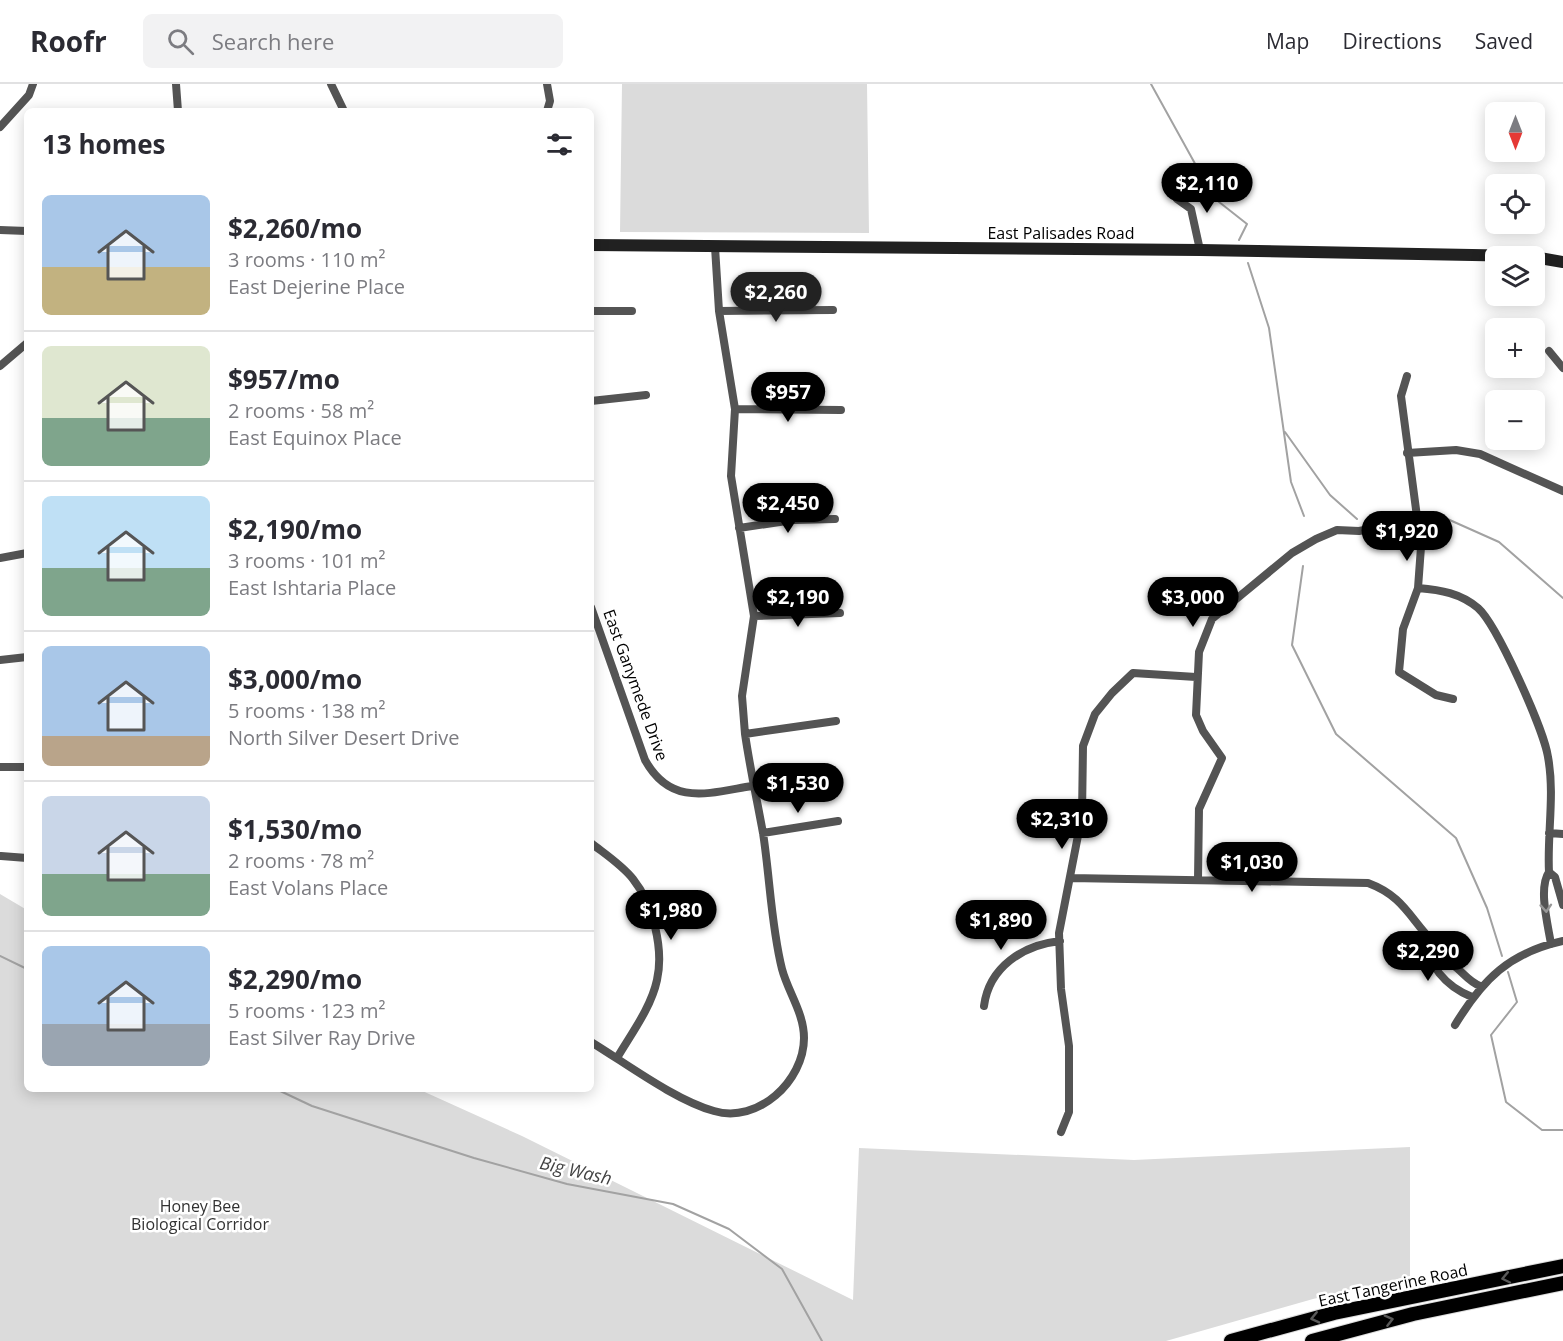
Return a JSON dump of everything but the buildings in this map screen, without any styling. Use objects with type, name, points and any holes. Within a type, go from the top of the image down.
[{"type":"main road","name":"East Tangerine Road","points":[[1231,1341],[1334,1313],[1563,1266]]},
{"type":"main road","name":"East Tangerine Road","points":[[1312,1341],[1413,1314],[1563,1283]]},
{"type":"street","points":[[0,127],[29,95],[33,84]]},
{"type":"street","points":[[176,84],[178,108]]},
{"type":"street","points":[[330,84],[342,108]]},
{"type":"street","points":[[547,84],[550,101],[548,108]]},
{"type":"street","points":[[1178,199],[1191,209],[1200,250]]},
{"type":"street","points":[[0,230],[24,231]]},
{"type":"street","name":"East Palisades Road","points":[[594,245],[1200,250],[1485,256]]},
{"type":"street","points":[[594,1044],[694,1104],[717,1112],[740,1112],[764,1105],[787,1086],[801,1063],[804,1037],[799,1011],[782,971],[763,833],[752,786],[746,734],[742,696],[754,616],[731,476],[735,409],[719,311],[715,247]]},
{"type":"street","name":"East Palisades Road","points":[[1545,259],[1563,262]]},
{"type":"street","points":[[719,311],[833,310]]},
{"type":"street","points":[[594,311],[633,311]]},
{"type":"street","points":[[0,366],[24,346]]},
{"type":"street","points":[[1549,351],[1563,368]]},
{"type":"street","points":[[1407,376],[1401,396],[1421,546],[1418,588],[1403,629],[1399,672],[1436,695],[1453,699]]},
{"type":"street","points":[[594,401],[646,395]]},
{"type":"street","points":[[735,409],[841,411]]},
{"type":"street","points":[[1407,453],[1456,450],[1480,454],[1563,491]]},
{"type":"street","points":[[740,528],[793,520],[835,519]]},
{"type":"street","points":[[1198,879],[1199,809],[1222,758],[1203,731],[1196,715],[1196,677],[1201,642],[1212,619],[1292,553],[1337,530],[1359,531],[1419,520]]},
{"type":"street","points":[[0,558],[24,554]]},
{"type":"street","points":[[1418,588],[1453,593],[1480,610],[1530,705],[1548,757],[1549,872],[1546,877],[1544,904],[1551,944]]},
{"type":"street","points":[[754,616],[840,613]]},
{"type":"street","name":"East Ganymede Drive","points":[[594,616],[645,760],[654,776],[667,786],[685,794],[752,786]]},
{"type":"street","points":[[0,660],[24,657]]},
{"type":"street","points":[[1061,1132],[1069,1112],[1069,1057],[1061,989],[1061,919],[1082,815],[1083,746],[1095,714],[1112,693],[1133,673],[1196,677]]},
{"type":"street","points":[[746,734],[836,721]]},
{"type":"street","points":[[0,767],[24,768]]},
{"type":"street","points":[[763,833],[838,821]]},
{"type":"street","points":[[1549,833],[1563,834]]},
{"type":"street","points":[[594,846],[633,880],[649,908],[658,944],[657,980],[647,1007],[617,1058]]},
{"type":"street","points":[[1,856],[24,858]]},
{"type":"street","points":[[1549,872],[1555,878],[1563,905]]},
{"type":"street","points":[[1071,878],[1368,883],[1392,894],[1405,906],[1424,936],[1434,943],[1443,959],[1458,969],[1469,981],[1480,986]]},
{"type":"street","points":[[1424,936],[1425,946],[1438,974],[1460,992],[1472,997]]},
{"type":"street","points":[[984,1006],[989,985],[1012,958],[1035,946],[1060,941]]},
{"type":"street","points":[[1455,1025],[1480,986],[1512,961],[1563,941]]},
{"type":"green space","points":[[622,84],[867,84],[869,233],[620,232]]},
{"type":"green space","name":"Honey Bee Biological Corridor","points":[[0,894],[24,908],[24,1092],[425,1092],[522,1136],[853,1300],[859,1148],[1134,1160],[1410,1147],[1410,1276],[1313,1299],[1166,1341],[0,1341]]},
{"type":"waterway","points":[[1151,84],[1214,198],[1247,224],[1239,240]]},
{"type":"waterway","points":[[1248,263],[1269,328],[1291,482],[1304,516]]},
{"type":"waterway","points":[[1285,432],[1330,495],[1357,519]]},
{"type":"waterway","points":[[1434,513],[1499,542],[1563,598]]},
{"type":"waterway","points":[[1303,566],[1292,645],[1336,734],[1456,838],[1487,908],[1502,956]]},
{"type":"waterway","name":"Big Wash","points":[[0,956],[24,968]]},
{"type":"waterway","points":[[1508,972],[1517,1002],[1491,1035],[1506,1102],[1542,1130],[1563,1130]]},
{"type":"waterway","name":"Big Wash","points":[[282,1092],[312,1106],[474,1158],[567,1184],[673,1204],[729,1229],[782,1269],[822,1341]]}]
